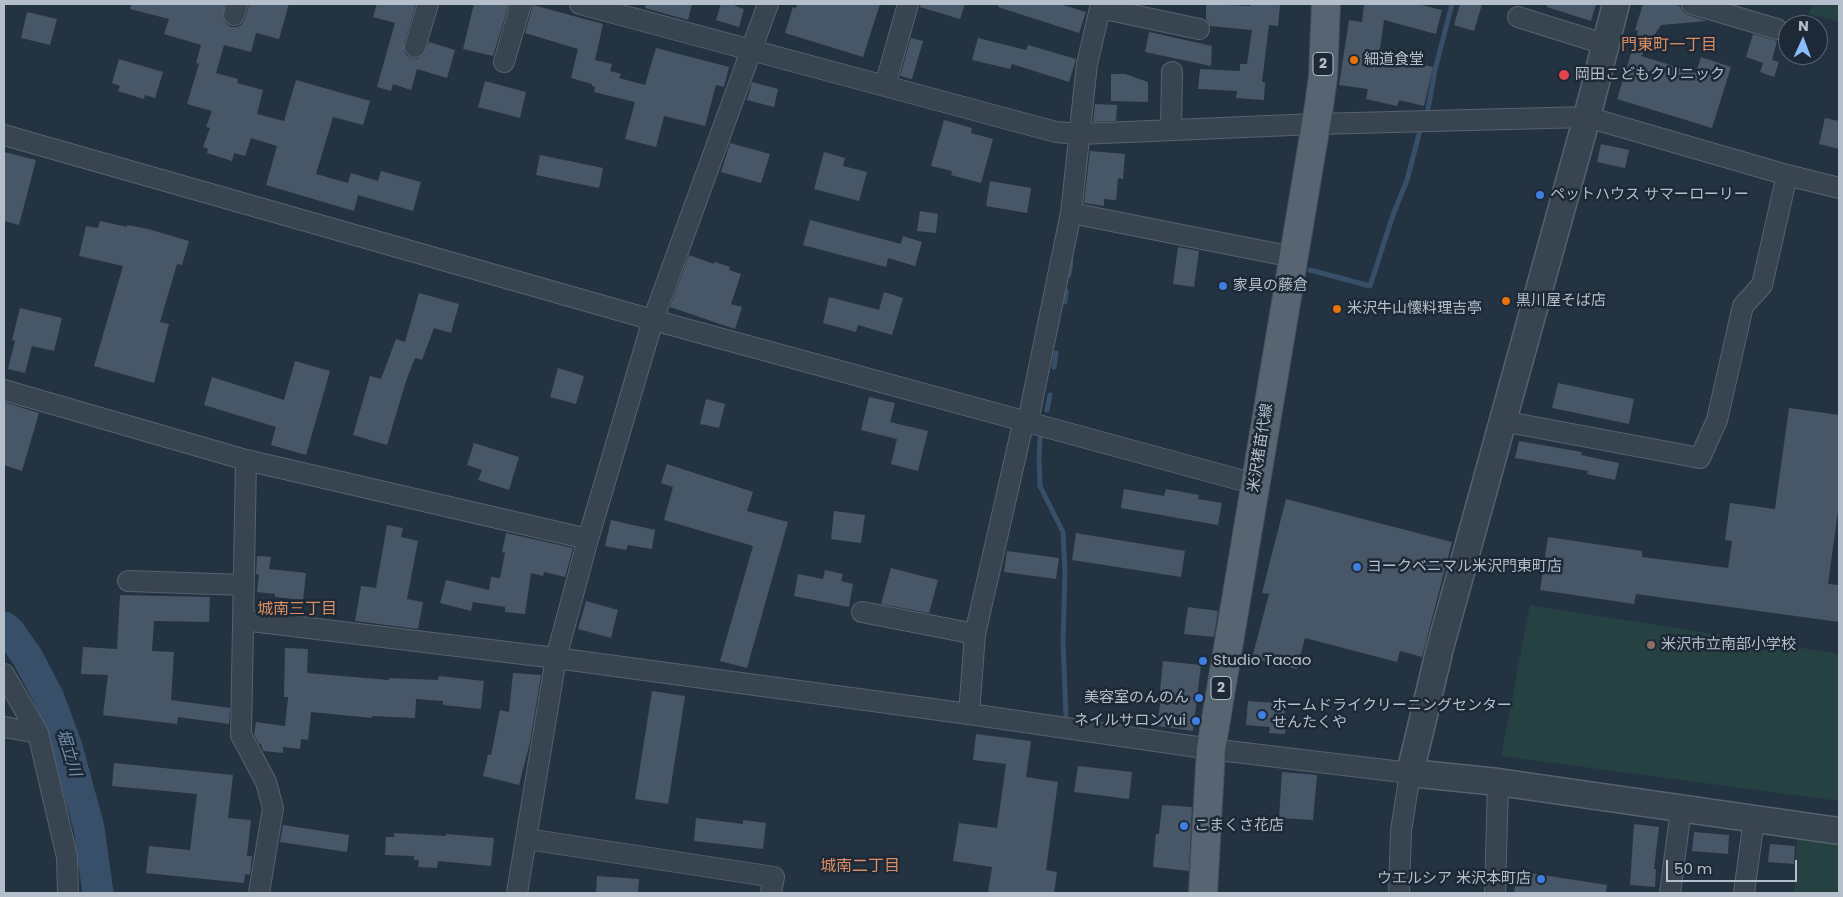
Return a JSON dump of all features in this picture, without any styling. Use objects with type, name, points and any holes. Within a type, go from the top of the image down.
[{"type":"main road","name":"米沢猪苗代線","points":[[1203,893],[1211,750],[1323,77],[1326,4]]},
{"type":"street","points":[[415,47],[428,4]]},
{"type":"street","points":[[504,62],[521,4]]},
{"type":"street","points":[[580,4],[1056,132],[1080,134],[1315,124],[1587,116],[1787,175],[1839,188]]},
{"type":"street","points":[[517,893],[556,658],[588,540],[653,320],[768,4]]},
{"type":"street","points":[[885,86],[908,4]]},
{"type":"street","points":[[1399,893],[1401,831],[1410,772],[1440,648],[1587,116],[1604,44],[1616,4]]},
{"type":"street","points":[[1692,4],[1777,30]]},
{"type":"street","points":[[969,714],[975,634],[1022,428],[1028,421],[1070,213],[1087,64],[1100,6],[1199,29]]},
{"type":"street","points":[[1518,17],[1604,44]]},
{"type":"street","points":[[1171,130],[1172,72]]},
{"type":"street","points":[[4,135],[653,320],[1256,484]]},
{"type":"street","points":[[1502,421],[1700,458],[1717,420],[1743,306],[1762,285],[1787,175]]},
{"type":"street","points":[[1070,213],[1293,257]]},
{"type":"street","points":[[4,390],[246,460],[588,540]]},
{"type":"street","points":[[246,460],[241,735],[266,782],[273,808],[259,893]]},
{"type":"street","points":[[128,581],[244,585]]},
{"type":"street","points":[[862,612],[975,634]]},
{"type":"street","points":[[243,620],[556,658],[969,714],[1211,750],[1498,782],[1839,831]]},
{"type":"street","points":[[4,674],[38,733],[67,857],[68,893]]},
{"type":"street","points":[[4,727],[38,733]]},
{"type":"street","points":[[1495,893],[1498,782]]},
{"type":"street","points":[[1670,893],[1681,809]]},
{"type":"street","points":[[1744,893],[1754,819]]},
{"type":"street","points":[[527,840],[774,877],[771,893]]},
{"type":"green space","points":[[1812,4],[1839,4],[1839,22],[1828,19],[1828,15],[1809,14]]},
{"type":"green space","points":[[1530,605],[1839,654],[1839,801],[1501,756]]},
{"type":"green space","points":[[1797,836],[1839,841],[1839,893],[1794,893]]},
{"type":"building","points":[[131,4],[225,4],[223,18],[226,24],[231,27],[237,27],[245,19],[249,4],[289,4],[279,39],[256,33],[251,52],[224,45],[216,73],[238,79],[237,83],[263,90],[257,114],[284,121],[296,80],[370,101],[363,125],[333,117],[316,174],[348,183],[351,173],[378,181],[381,171],[421,182],[413,211],[358,195],[354,211],[266,185],[277,146],[251,138],[245,156],[234,153],[232,161],[207,153],[208,149],[203,147],[210,128],[206,127],[212,111],[187,104],[199,64],[196,63],[201,45],[164,34],[169,19],[130,9]]},
{"type":"building","points":[[377,4],[416,4],[404,44],[406,55],[417,59],[423,55],[429,42],[455,50],[447,78],[417,69],[411,90],[393,84],[391,91],[377,87],[395,23],[373,17]]},
{"type":"building","points":[[474,4],[509,4],[493,56],[463,49]]},
{"type":"building","points":[[646,4],[692,4],[688,20],[645,8]]},
{"type":"building","points":[[721,4],[736,4],[735,6],[744,9],[739,27],[716,20]]},
{"type":"building","points":[[797,4],[880,4],[863,57],[785,33],[793,7],[796,8]]},
{"type":"building","points":[[921,4],[965,4],[960,19],[920,7]]},
{"type":"building","points":[[998,4],[1060,4],[1086,12],[1079,33],[998,7]]},
{"type":"building","points":[[1206,4],[1280,5],[1278,26],[1269,25],[1262,82],[1265,82],[1264,100],[1236,98],[1237,91],[1198,89],[1200,69],[1240,71],[1240,64],[1247,64],[1252,30],[1210,26],[1206,19]]},
{"type":"building","points":[[1364,4],[1417,4],[1442,10],[1436,34],[1384,20],[1379,55],[1433,67],[1424,106],[1399,100],[1397,106],[1366,99],[1368,89],[1339,85],[1349,20],[1362,22]]},
{"type":"building","points":[[1460,4],[1482,4],[1474,31],[1454,25]]},
{"type":"building","points":[[1547,4],[1596,4],[1591,21],[1547,7]]},
{"type":"building","points":[[1643,4],[1672,4],[1680,6],[1683,12],[1688,15],[1707,21],[1661,25],[1641,56],[1696,73],[1701,57],[1731,67],[1712,128],[1617,99],[1638,31],[1635,30]]},
{"type":"building","points":[[533,5],[603,24],[595,60],[612,64],[610,71],[621,74],[619,78],[645,85],[656,48],[729,67],[724,87],[716,85],[705,126],[664,116],[656,147],[625,139],[635,102],[594,92],[595,87],[592,84],[571,78],[578,49],[525,33]]},
{"type":"building","points":[[27,12],[57,19],[50,45],[21,38]]},
{"type":"building","points":[[1149,32],[1212,46],[1211,66],[1145,52]]},
{"type":"building","points":[[1753,34],[1777,41],[1772,60],[1778,62],[1774,77],[1760,72],[1763,63],[1746,57]]},
{"type":"building","points":[[911,38],[923,41],[912,79],[900,76]]},
{"type":"building","points":[[978,38],[1026,50],[1028,45],[1076,59],[1069,82],[1012,64],[1010,69],[972,60]]},
{"type":"building","points":[[119,59],[163,72],[155,98],[145,95],[144,99],[118,91],[120,86],[112,83]]},
{"type":"building","points":[[1111,74],[1125,74],[1148,82],[1148,102],[1111,101]]},
{"type":"building","points":[[485,81],[526,92],[520,118],[478,107]]},
{"type":"building","points":[[752,82],[778,89],[774,107],[747,100]]},
{"type":"building","points":[[1095,104],[1117,105],[1116,121],[1093,122]]},
{"type":"building","points":[[1825,118],[1839,121],[1839,149],[1819,144]]},
{"type":"building","points":[[944,120],[972,128],[971,133],[993,139],[981,183],[951,175],[952,171],[931,166]]},
{"type":"building","points":[[730,143],[770,154],[761,183],[721,172]]},
{"type":"building","points":[[1601,144],[1629,150],[1625,168],[1597,162]]},
{"type":"building","points":[[1090,151],[1125,154],[1123,179],[1118,178],[1116,200],[1104,199],[1104,206],[1084,203]]},
{"type":"building","points":[[4,152],[36,160],[19,225],[4,221]]},
{"type":"building","points":[[824,152],[845,158],[843,166],[867,172],[859,201],[814,189]]},
{"type":"building","points":[[540,155],[603,168],[599,188],[536,175]]},
{"type":"building","points":[[990,181],[1031,188],[1027,213],[986,206]]},
{"type":"building","points":[[920,211],[938,214],[936,233],[917,231]]},
{"type":"building","points":[[810,220],[901,244],[903,236],[922,242],[915,266],[888,258],[886,267],[803,245]]},
{"type":"building","points":[[100,221],[148,229],[189,241],[182,265],[177,264],[160,322],[169,324],[154,383],[94,366],[123,266],[79,256],[86,226],[98,228]]},
{"type":"building","points":[[1178,247],[1199,251],[1194,287],[1173,284]]},
{"type":"building","points":[[689,255],[714,264],[715,262],[730,267],[729,270],[741,274],[731,304],[742,307],[735,329],[670,307]]},
{"type":"building","points":[[884,292],[903,298],[892,335],[858,325],[856,332],[823,323],[829,297],[879,310]]},
{"type":"building","points":[[419,293],[459,304],[451,333],[434,328],[422,360],[415,358],[406,381],[387,445],[353,435],[370,376],[381,379],[396,339],[405,342]]},
{"type":"building","points":[[20,308],[62,318],[54,351],[32,346],[25,373],[8,369],[15,341],[12,340]]},
{"type":"building","points":[[295,361],[330,371],[306,455],[271,445],[276,427],[204,405],[212,377],[284,400]]},
{"type":"building","points":[[558,368],[584,376],[576,404],[550,397]]},
{"type":"building","points":[[1558,383],[1634,399],[1629,424],[1552,408]]},
{"type":"building","points":[[869,397],[895,403],[890,422],[928,431],[918,471],[891,464],[897,439],[861,430]]},
{"type":"building","points":[[706,399],[725,404],[719,428],[700,424]]},
{"type":"building","points":[[4,402],[39,413],[22,471],[4,465]]},
{"type":"building","points":[[1789,408],[1839,415],[1839,504],[1828,584],[1839,585],[1839,622],[1636,594],[1634,604],[1540,590],[1548,537],[1642,551],[1642,557],[1728,568],[1732,541],[1725,540],[1730,503],[1775,509]]},
{"type":"building","points":[[1519,441],[1582,452],[1581,455],[1619,463],[1615,480],[1587,474],[1588,471],[1515,458]]},
{"type":"building","points":[[474,443],[519,457],[509,490],[478,480],[482,470],[467,465]]},
{"type":"building","points":[[667,464],[753,492],[747,511],[788,522],[747,668],[720,661],[753,546],[664,520],[673,487],[661,483]]},
{"type":"building","points":[[1124,489],[1164,496],[1166,489],[1199,495],[1198,499],[1222,503],[1218,525],[1121,508]]},
{"type":"building","name":"ヨークベニマル米沢門東町店","points":[[1286,499],[1452,542],[1422,657],[1400,651],[1397,662],[1305,638],[1297,669],[1252,658],[1269,594],[1262,593]]},
{"type":"building","points":[[834,511],[865,515],[861,543],[831,539]]},
{"type":"building","points":[[611,520],[655,530],[652,549],[628,545],[626,550],[605,546]]},
{"type":"building","points":[[387,525],[403,528],[401,537],[418,541],[407,599],[423,602],[418,629],[355,621],[361,586],[376,588]]},
{"type":"building","points":[[506,533],[573,548],[565,577],[544,572],[543,576],[531,573],[525,614],[505,612],[505,607],[473,602],[471,611],[440,603],[446,580],[489,590],[491,577],[500,578],[505,553],[502,552]]},
{"type":"building","points":[[1076,533],[1185,551],[1181,577],[1072,560]]},
{"type":"building","points":[[1007,551],[1059,558],[1056,579],[1004,572]]},
{"type":"building","points":[[257,556],[271,557],[269,569],[306,573],[303,600],[275,597],[275,594],[257,592],[259,575],[256,574]]},
{"type":"building","points":[[891,568],[938,580],[929,613],[881,604]]},
{"type":"building","points":[[825,570],[843,574],[841,581],[853,584],[849,607],[794,596],[798,574],[823,579]]},
{"type":"building","points":[[120,595],[210,597],[209,622],[154,621],[152,651],[174,652],[171,700],[230,708],[229,724],[178,717],[177,724],[103,715],[108,675],[81,674],[83,647],[117,649]]},
{"type":"building","points":[[586,601],[618,610],[611,638],[578,629]]},
{"type":"building","points":[[1188,607],[1218,611],[1214,637],[1184,634]]},
{"type":"building","points":[[285,648],[308,649],[307,673],[389,680],[389,678],[438,680],[439,676],[484,681],[481,709],[443,705],[443,701],[416,699],[415,718],[372,716],[372,718],[311,712],[308,740],[301,739],[300,749],[283,747],[283,753],[263,751],[261,744],[259,744],[254,734],[256,722],[285,726],[288,697],[284,697]]},
{"type":"building","points":[[1163,661],[1201,665],[1193,731],[1157,726],[1162,691],[1160,691]]},
{"type":"building","points":[[513,673],[541,675],[530,742],[519,785],[483,776],[488,755],[491,755],[500,710],[509,712]]},
{"type":"building","points":[[652,691],[685,696],[668,804],[635,799]]},
{"type":"building","points":[[1248,701],[1276,703],[1276,709],[1285,710],[1284,716],[1287,716],[1285,734],[1269,733],[1270,727],[1246,725]]},
{"type":"building","points":[[976,734],[1031,741],[1026,777],[1058,782],[1046,870],[1057,872],[1054,893],[988,893],[992,867],[953,861],[959,823],[997,828],[1006,764],[973,760]]},
{"type":"building","points":[[114,763],[233,775],[228,818],[251,820],[247,856],[252,856],[250,875],[245,874],[244,883],[146,873],[149,846],[190,850],[197,794],[112,786]]},
{"type":"building","points":[[1078,766],[1132,772],[1129,799],[1074,792]]},
{"type":"building","points":[[1282,772],[1317,775],[1313,820],[1279,818]]},
{"type":"building","points":[[1162,805],[1192,807],[1189,871],[1153,867],[1156,834],[1159,834]]},
{"type":"building","points":[[696,818],[743,824],[743,820],[766,823],[763,849],[694,841]]},
{"type":"building","points":[[1634,824],[1659,827],[1654,869],[1656,869],[1655,887],[1630,885]]},
{"type":"building","points":[[283,825],[349,835],[347,852],[280,842]]},
{"type":"building","points":[[1694,832],[1729,835],[1728,854],[1692,851]]},
{"type":"building","points":[[394,833],[446,836],[446,834],[494,838],[491,866],[438,861],[437,868],[418,867],[419,860],[414,860],[414,856],[385,855],[386,837],[394,837]]},
{"type":"building","points":[[1770,844],[1795,846],[1794,864],[1768,862]]},
{"type":"building","name":"ウエルシア 米沢本町店","points":[[1517,871],[1607,885],[1606,893],[1514,893]]},
{"type":"building","points":[[597,876],[639,879],[638,893],[596,893]]},
{"type":"waterway","points":[[1428,109],[1435,70],[1452,4]]},
{"type":"waterway","points":[[1310,270],[1370,286],[1393,215],[1407,180],[1419,134]]},
{"type":"waterway","points":[[1069,275],[1071,261]]},
{"type":"waterway","points":[[1065,302],[1066,291]]},
{"type":"waterway","points":[[1054,367],[1056,353]]},
{"type":"waterway","points":[[1047,410],[1050,395]]},
{"type":"waterway","points":[[1040,438],[1040,486],[1063,532],[1065,571],[1063,642],[1066,715]]},
{"type":"waterway","name":"堀立川","points":[[4,627],[9,631],[28,658],[49,698],[67,747],[89,828],[98,893]]},
{"type":"place","name":"細道食堂","points":[[1354,60]]},
{"type":"place","name":"岡田こどもクリニック","points":[[1564,75]]},
{"type":"place","name":"ペットハウス サマーローリー","points":[[1540,195]]},
{"type":"place","name":"家具の藤倉","points":[[1223,286]]},
{"type":"place","name":"黒川屋そば店","points":[[1506,301]]},
{"type":"place","name":"米沢牛山懐料理吉亭","points":[[1337,309]]},
{"type":"place","name":"ヨークベニマル米沢門東町店","points":[[1357,567]]},
{"type":"place","name":"米沢市立南部小学校","points":[[1651,645]]},
{"type":"place","name":"Studio Tacao","points":[[1203,661]]},
{"type":"place","name":"美容室のんのん","points":[[1199,698]]},
{"type":"place","name":"ホームドライクリーニングセンター せんたくや","points":[[1262,715]]},
{"type":"place","name":"ネイルサロンYui","points":[[1196,721]]},
{"type":"place","name":"こまくさ花店","points":[[1184,826]]},
{"type":"place","name":"ウエルシア 米沢本町店","points":[[1541,879]]},
{"type":"district","name":"門東町一丁目","points":[[1669,46]]},
{"type":"district","name":"城南三丁目","points":[[297,610]]},
{"type":"district","name":"城南二丁目","points":[[860,867]]}]
